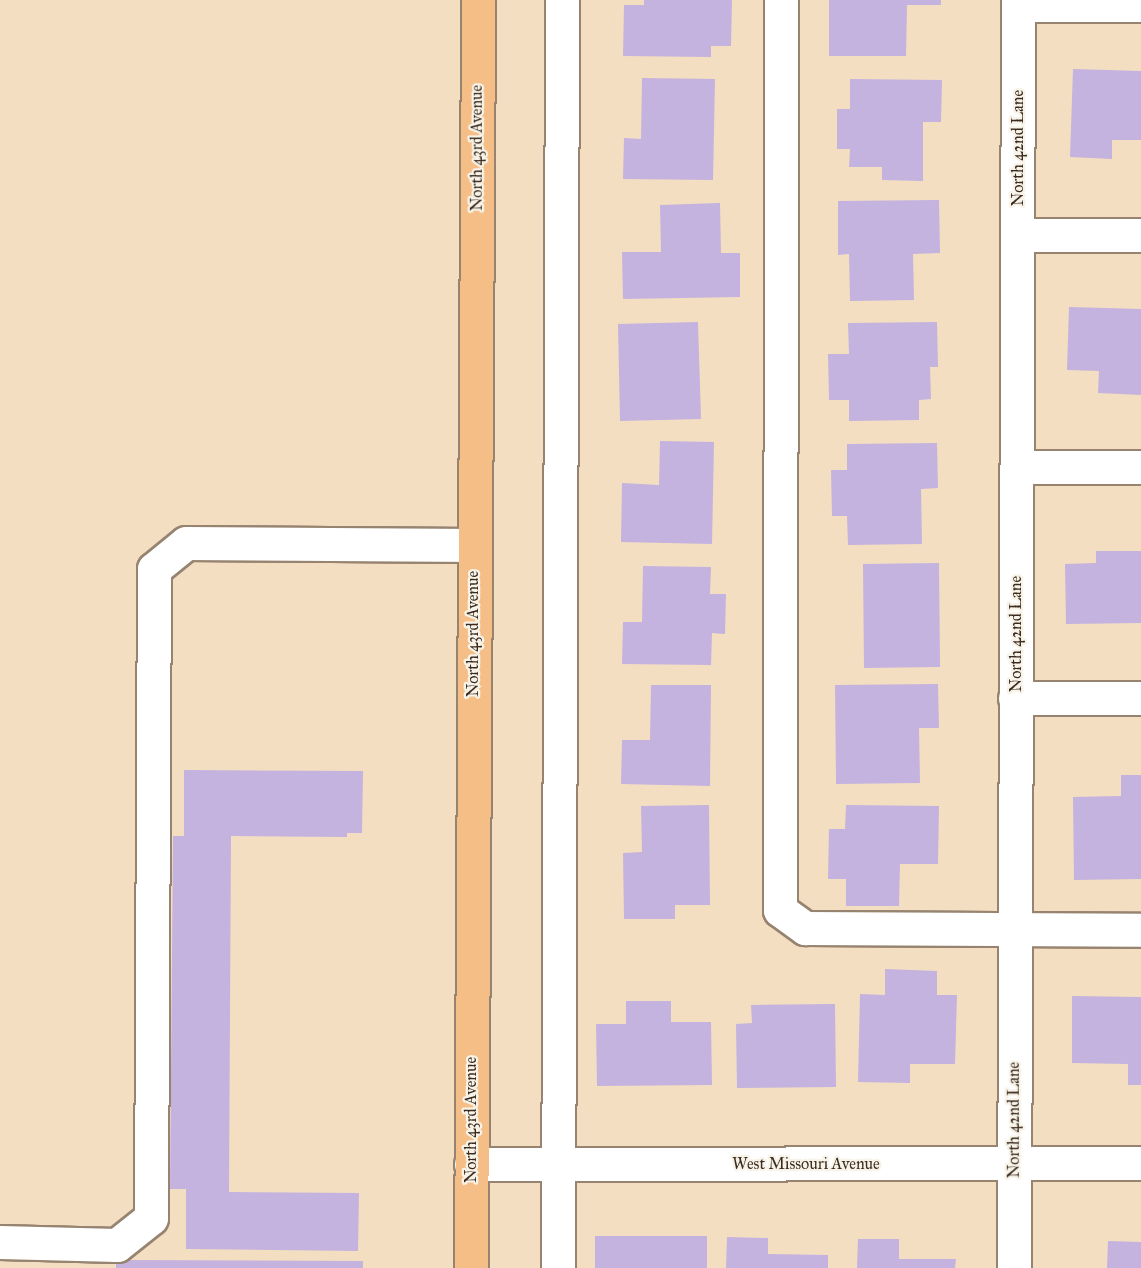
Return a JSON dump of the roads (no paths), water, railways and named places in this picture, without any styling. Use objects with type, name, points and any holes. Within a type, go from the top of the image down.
[{"type":"main road","name":"North 43rd Avenue","points":[[471,1268],[478,0]]},
{"type":"street","points":[[558,1268],[562,0]]},
{"type":"street","points":[[781,0],[780,910],[806,928],[1141,930]]},
{"type":"street","points":[[1018,2],[1141,5]]},
{"type":"street","name":"North 42nd Lane","points":[[1014,1268],[1018,2]]},
{"type":"street","points":[[1017,235],[1141,235]]},
{"type":"street","points":[[1017,467],[1141,467]]},
{"type":"street","points":[[0,1242],[117,1245],[151,1218],[154,569],[186,543],[474,545]]},
{"type":"street","points":[[1015,698],[1141,698]]},
{"type":"street","name":"West Missouri Avenue","points":[[471,1164],[558,1166],[1141,1163]]}]
